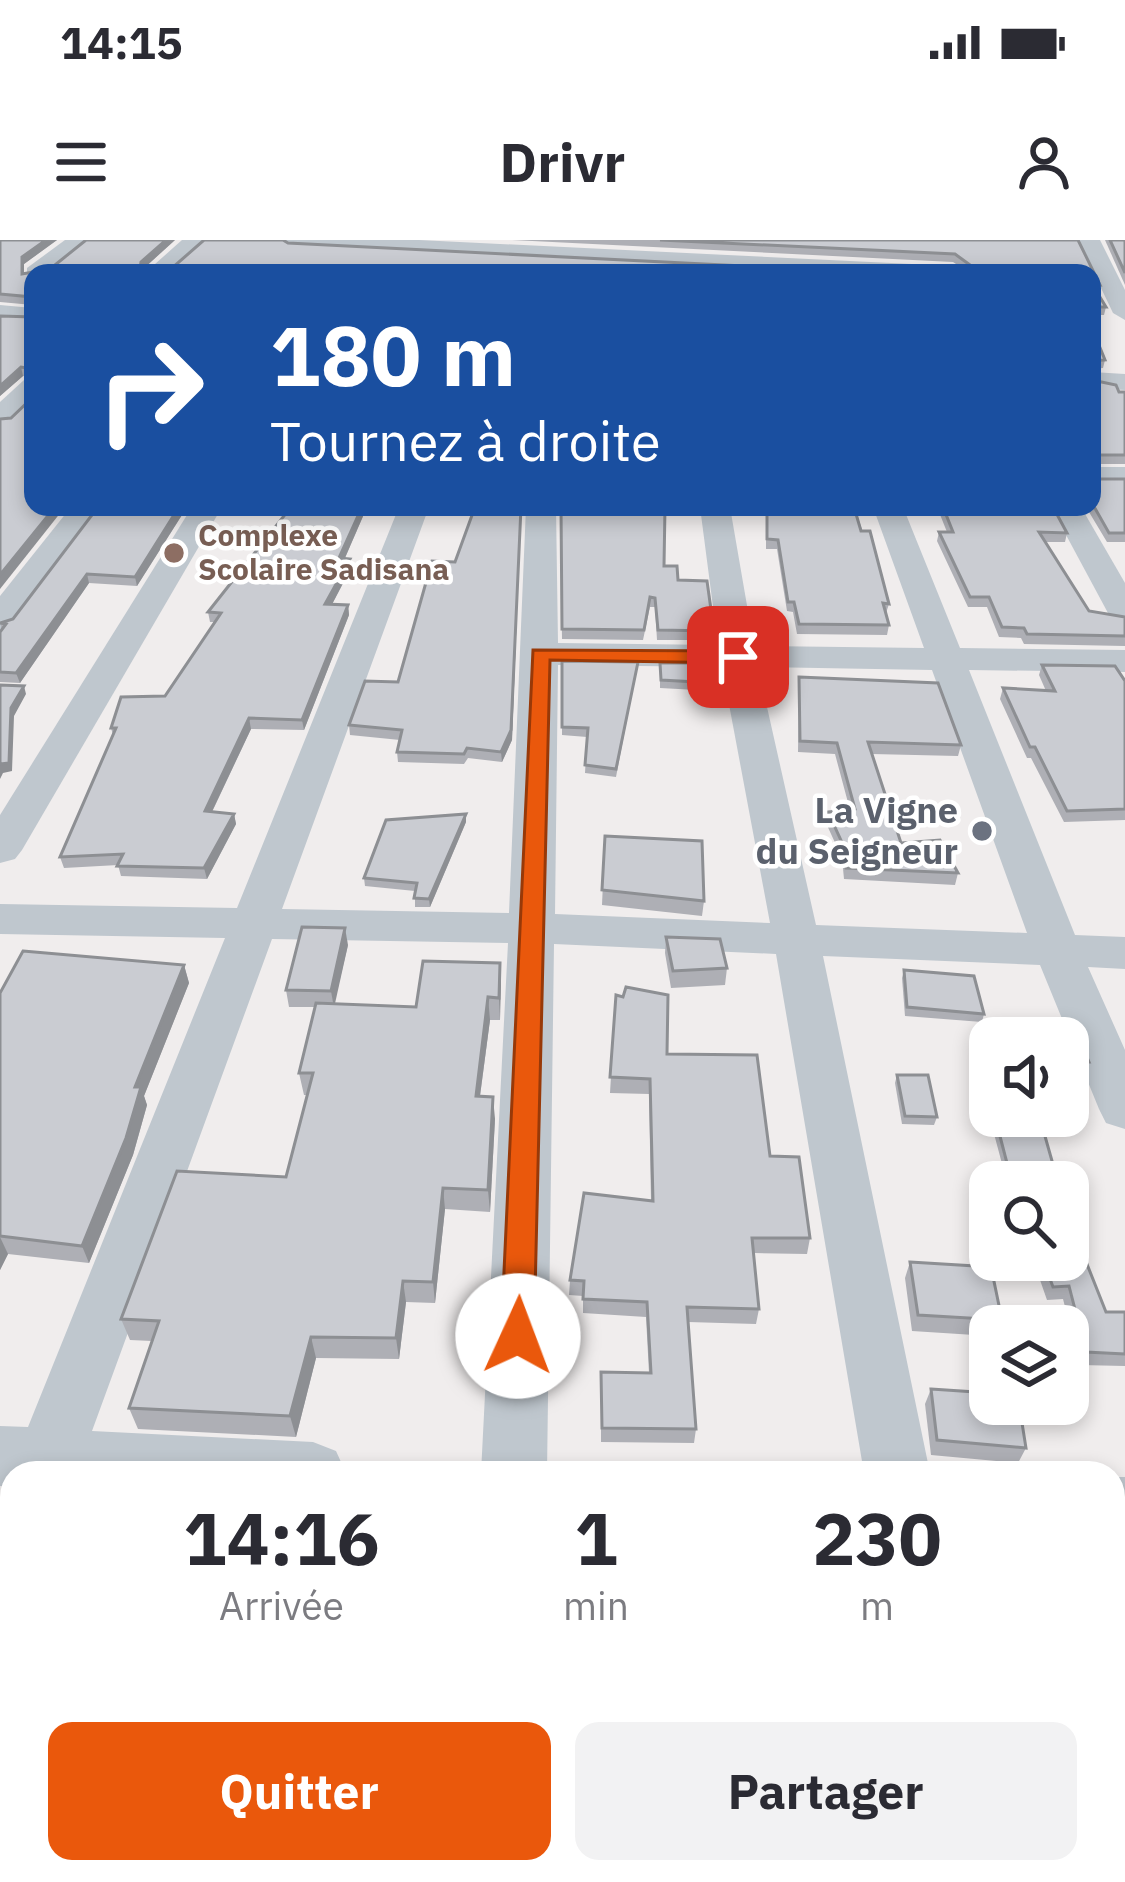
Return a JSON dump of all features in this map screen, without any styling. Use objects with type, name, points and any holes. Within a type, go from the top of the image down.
[{"type":"street","points":[[47,264],[78,240]]},
{"type":"street","points":[[167,264],[195,240]]},
{"type":"street","points":[[1090,240],[1125,314]]},
{"type":"street","points":[[291,252],[313,241],[376,242],[512,255],[711,264]]},
{"type":"street","points":[[0,300],[24,282]]},
{"type":"street","points":[[0,417],[24,394]]},
{"type":"street","points":[[0,620],[80,516]]},
{"type":"street","points":[[0,850],[202,516]]},
{"type":"street","points":[[32,1461],[410,516]]},
{"type":"street","points":[[514,1461],[541,516]]},
{"type":"street","points":[[716,516],[738,657],[895,1461]]},
{"type":"street","points":[[891,516],[1057,950],[1125,1109]]},
{"type":"street","points":[[1071,516],[1125,614]]},
{"type":"street","points":[[540,654],[1125,661]]},
{"type":"street","points":[[0,919],[529,928],[1125,953]]},
{"type":"building","points":[[0,240],[46,240],[22,257],[24,296],[0,294]]},
{"type":"building","points":[[86,240],[166,240],[141,262],[56,264]]},
{"type":"building","points":[[204,240],[703,264],[177,264]]},
{"type":"building","points":[[660,240],[1078,240],[1090,264],[969,264],[955,254]]},
{"type":"building","points":[[1110,240],[1125,240],[1125,273]]},
{"type":"building","points":[[0,316],[24,317],[24,368],[0,386]]},
{"type":"building","points":[[1101,382],[1125,392],[1125,455],[1101,455]]},
{"type":"building","points":[[24,406],[24,516],[48,516],[0,575],[0,419],[11,418]]},
{"type":"building","points":[[1101,479],[1125,479],[1125,533],[1109,533],[1099,516]]},
{"type":"building","points":[[91,516],[173,516],[135,577],[87,574],[16,673],[0,672],[0,632],[6,624],[0,623],[13,619]]},
{"type":"building","points":[[284,516],[358,516],[339,558],[350,559],[325,604],[348,605],[302,720],[249,718],[205,811],[234,814],[204,868],[117,866],[123,854],[60,857],[116,728],[111,728],[121,697],[165,696],[221,613],[208,612]]},
{"type":"building","points":[[472,516],[521,516],[511,730],[501,752],[467,748],[464,754],[397,752],[402,730],[349,725],[365,681],[398,682],[432,561],[455,562]]},
{"type":"building","points":[[561,516],[665,516],[664,566],[677,566],[678,580],[707,581],[714,631],[658,630],[655,598],[650,597],[644,630],[562,629]]},
{"type":"building","points":[[767,516],[857,516],[861,531],[870,531],[889,604],[883,603],[889,625],[799,624],[794,602],[788,602],[778,540],[767,539]]},
{"type":"building","points":[[947,516],[1058,516],[1067,533],[1039,532],[1089,611],[1125,617],[1125,636],[1027,634],[1024,628],[1002,627],[989,597],[970,597],[939,532],[953,532]]},
{"type":"building","points":[[562,661],[638,662],[616,769],[585,765],[588,728],[562,727]]},
{"type":"building","points":[[660,663],[717,663],[715,683],[661,680]]},
{"type":"building","points":[[1042,665],[1115,666],[1125,681],[1125,809],[1067,811],[1035,747],[1030,747],[1003,688],[1055,691]]},
{"type":"building","points":[[799,677],[938,683],[961,745],[868,742],[901,843],[940,840],[958,873],[846,868],[844,847],[828,812],[855,809],[837,743],[800,741]]},
{"type":"building","points":[[0,685],[24,686],[11,708],[9,763],[0,764]]},
{"type":"building","points":[[466,814],[429,899],[414,898],[417,883],[364,878],[386,820]]},
{"type":"building","points":[[605,836],[702,841],[704,901],[602,890]]},
{"type":"building","points":[[302,927],[345,928],[331,991],[286,990]]},
{"type":"building","points":[[666,937],[720,939],[727,968],[673,971]]},
{"type":"building","points":[[23,951],[184,965],[135,1087],[141,1087],[126,1138],[82,1246],[0,1236],[0,993]]},
{"type":"building","points":[[423,961],[500,963],[499,998],[488,997],[476,1096],[493,1097],[488,1190],[443,1188],[433,1282],[403,1281],[396,1338],[311,1337],[290,1416],[129,1408],[159,1321],[121,1319],[177,1171],[286,1177],[313,1073],[299,1073],[316,1003],[416,1007]]},
{"type":"building","points":[[904,970],[974,976],[984,1014],[907,1007]]},
{"type":"building","points":[[626,987],[668,995],[667,1054],[757,1055],[770,1156],[799,1157],[810,1238],[752,1238],[759,1309],[687,1307],[696,1429],[602,1428],[601,1372],[651,1373],[647,1302],[583,1299],[584,1281],[570,1280],[584,1193],[653,1201],[650,1079],[610,1077],[616,995],[623,997]]},
{"type":"building","points":[[897,1075],[928,1075],[937,1117],[905,1116]]},
{"type":"building","points":[[1000,1137],[1045,1137],[1052,1161],[1006,1161]]},
{"type":"building","points":[[910,1262],[969,1266],[969,1281],[994,1281],[999,1305],[969,1305],[969,1318],[918,1315]]},
{"type":"building","points":[[1089,1269],[1106,1312],[1125,1312],[1125,1354],[1089,1352],[1089,1305],[1074,1305],[1069,1286],[1053,1287],[1051,1281],[1089,1281]]},
{"type":"building","points":[[931,1389],[969,1392],[969,1425],[1022,1425],[1026,1448],[937,1440]]},
{"type":"place","name":"Complexe Scolaire Sadisana","points":[[174,553]]},
{"type":"place","name":"La Vigne du Seigneur","points":[[982,831]]},
{"type":"route","points":[[518,1336],[540,654],[738,657]]}]
